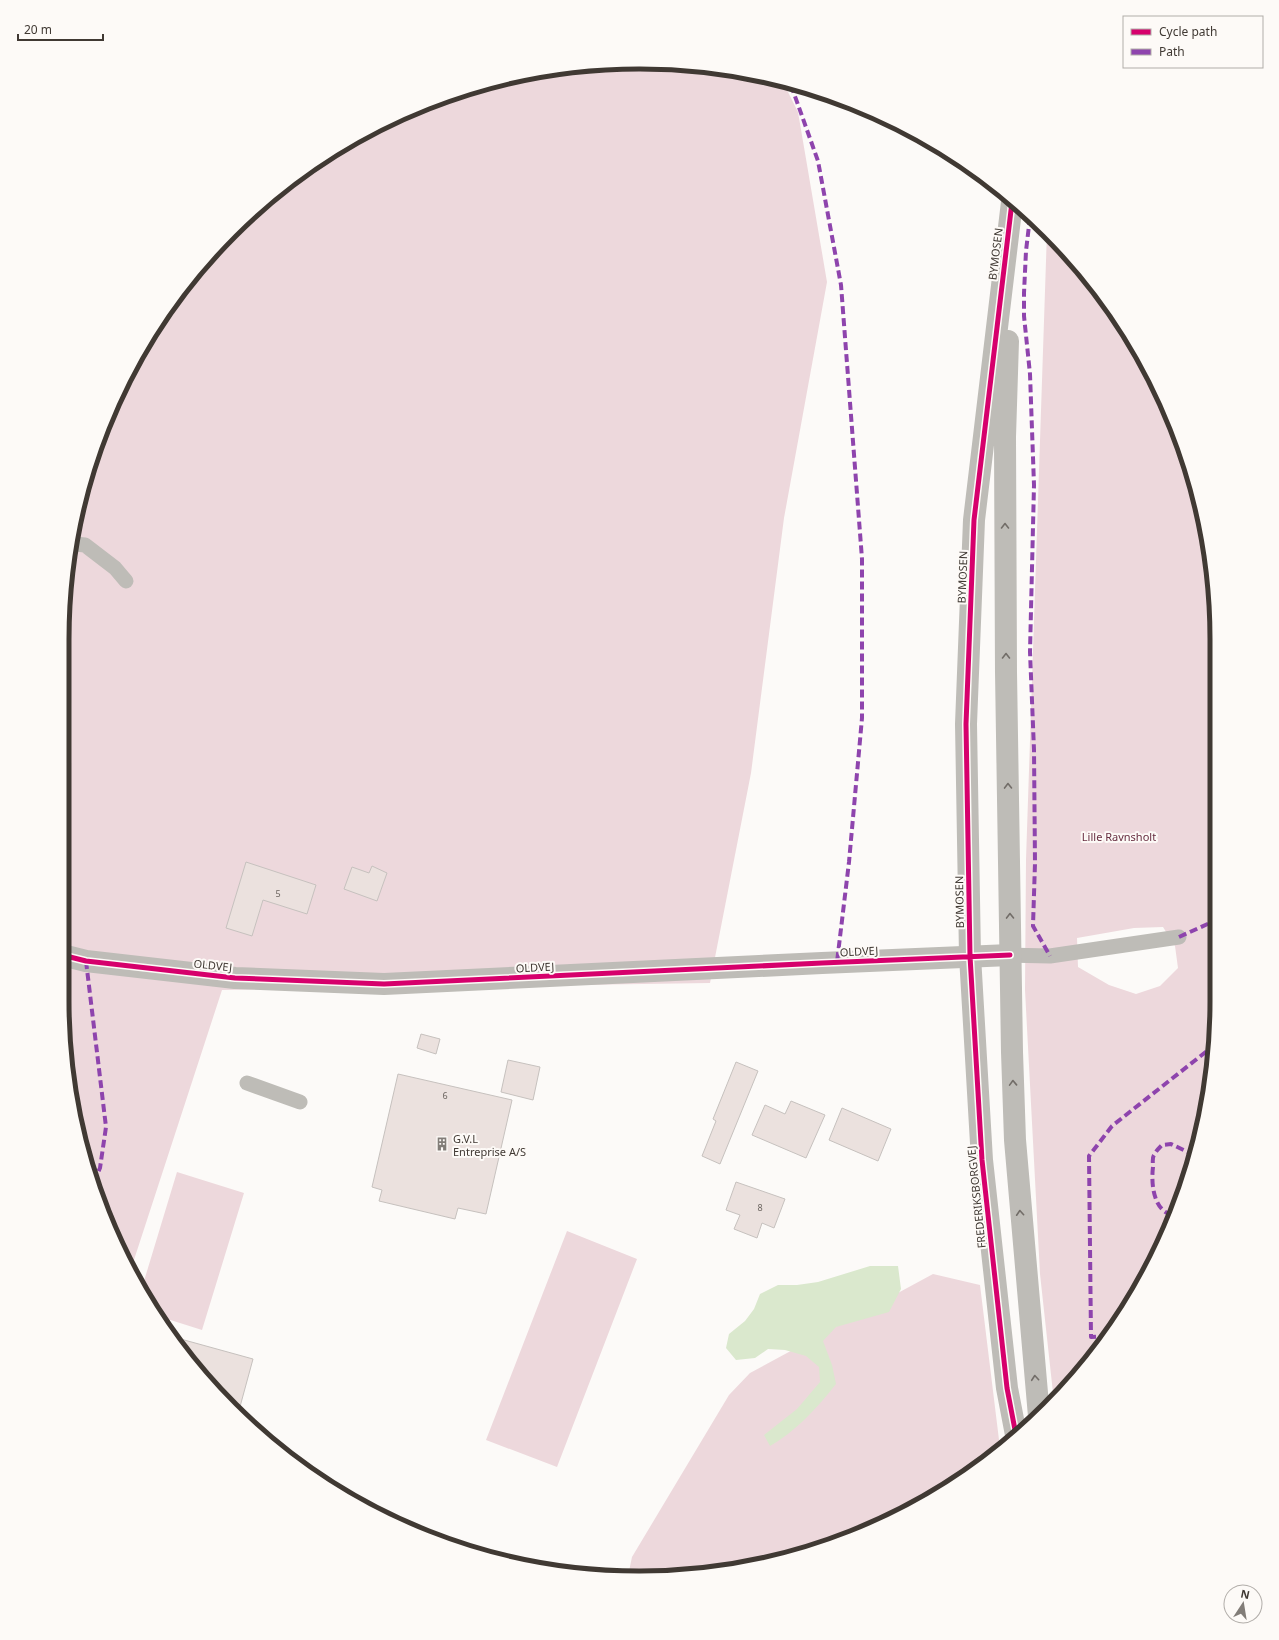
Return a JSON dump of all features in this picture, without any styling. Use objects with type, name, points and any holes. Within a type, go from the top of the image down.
[{"type":"street","name":"BYMOSEN","points":[[970,956],[966,724],[974,520],[1011,207]]},
{"type":"street","name":"BYMOSEN","points":[[1010,955],[1006,672],[1005,437],[1014,209]]},
{"type":"street","name":"OLDVEJ","points":[[69,957],[86,961],[235,978],[384,984],[1010,955]]},
{"type":"street","points":[[1010,955],[1015,1140],[1023,1252],[1038,1408]]},
{"type":"street","name":"FREDERIKSBORGVEJ","points":[[970,956],[982,1160],[1007,1388],[1015,1430]]},
{"type":"lane","points":[[77,544],[85,546],[115,568],[126,581]]},
{"type":"lane","points":[[1010,955],[1050,956],[1178,937]]},
{"type":"lane","points":[[247,1084],[300,1102]]},
{"type":"green space","points":[[602,70],[677,70],[751,80],[786,88],[798,112],[827,282],[784,518],[751,773],[710,983],[222,990],[133,1263],[112,1219],[88,1148],[80,1112],[70,1038],[69,640],[70,602],[74,565],[88,492],[112,421],[145,354],[187,292],[236,236],[263,211],[292,187],[354,145],[421,112],[492,88],[528,80]]},
{"type":"green space","name":"Lille Ravnsholt","points":[[1047,240],[1092,292],[1114,323],[1134,354],[1167,421],[1191,492],[1199,528],[1209,602],[1210,640],[1210,1000],[1209,1038],[1199,1112],[1191,1148],[1167,1219],[1134,1286],[1092,1348],[1053,1393],[1040,1274],[1025,990],[1026,860]],"holes":[[[1163,927],[1175,946],[1178,968],[1160,986],[1136,994],[1109,985],[1078,967],[1077,938],[1134,928]]]},
{"type":"green space","points":[[177,1172],[244,1193],[202,1330],[166,1319],[143,1283]]},
{"type":"green space","points":[[567,1231],[637,1259],[557,1467],[486,1440]]},
{"type":"green space","points":[[933,1274],[980,1285],[999,1443],[956,1475],[925,1495],[858,1528],[823,1541],[787,1552],[714,1566],[677,1570],[629,1571],[632,1557],[729,1395],[750,1373]]},
{"type":"shaded area","points":[[870,1266],[898,1266],[901,1289],[889,1312],[836,1327],[823,1341],[832,1365],[836,1384],[806,1418],[788,1434],[770,1446],[764,1435],[797,1409],[820,1382],[819,1367],[806,1356],[785,1350],[768,1349],[755,1358],[736,1360],[726,1348],[729,1334],[745,1321],[754,1309],[760,1294],[778,1285],[797,1285],[818,1282]]},
{"type":"building","points":[[246,862],[316,885],[307,914],[263,900],[252,936],[226,928]]},
{"type":"building","points":[[372,866],[387,873],[377,901],[344,889],[352,867],[369,873]]},
{"type":"building","points":[[421,1034],[440,1039],[436,1054],[417,1048]]},
{"type":"building","points":[[508,1060],[540,1067],[533,1100],[501,1092]]},
{"type":"building","points":[[736,1062],[758,1071],[720,1164],[702,1156],[716,1121],[713,1119]]},
{"type":"building","name":"G.V.L Entreprise A/S","points":[[398,1074],[512,1100],[486,1214],[458,1208],[455,1219],[379,1201],[382,1190],[372,1187]]},
{"type":"building","points":[[791,1101],[825,1115],[806,1158],[752,1135],[765,1105],[785,1114]]},
{"type":"building","points":[[842,1108],[891,1129],[878,1161],[829,1140]]},
{"type":"building","points":[[736,1182],[785,1199],[774,1228],[762,1223],[757,1238],[734,1229],[740,1215],[726,1210]]},
{"type":"building","points":[[181,1339],[253,1359],[240,1407],[211,1377]]},
{"type":"marked path","points":[[793,90],[818,161],[841,285],[862,559],[862,718],[849,862],[837,962]]},
{"type":"marked path","points":[[1029,223],[1026,251],[1024,316],[1030,374],[1034,485],[1030,652],[1034,750],[1035,863],[1033,926],[1050,956]]},
{"type":"marked path","points":[[1179,937],[1210,923]]},
{"type":"marked path","points":[[86,961],[106,1127],[100,1168],[96,1176]]},
{"type":"marked path","points":[[1100,1336],[1091,1337],[1089,1156],[1112,1126],[1208,1050]]},
{"type":"marked path","points":[[1169,1214],[1161,1208],[1157,1202],[1153,1188],[1153,1156],[1162,1145],[1171,1144],[1190,1153]]},
{"type":"cycle path","points":[[1011,207],[974,520],[966,724],[970,956],[982,1160],[1007,1388],[1015,1430]]},
{"type":"cycle path","points":[[69,957],[86,961],[235,978],[384,984],[1010,955]]},
{"type":"place","name":"G.V.L Entreprise A/S","points":[[442,1144]]}]
